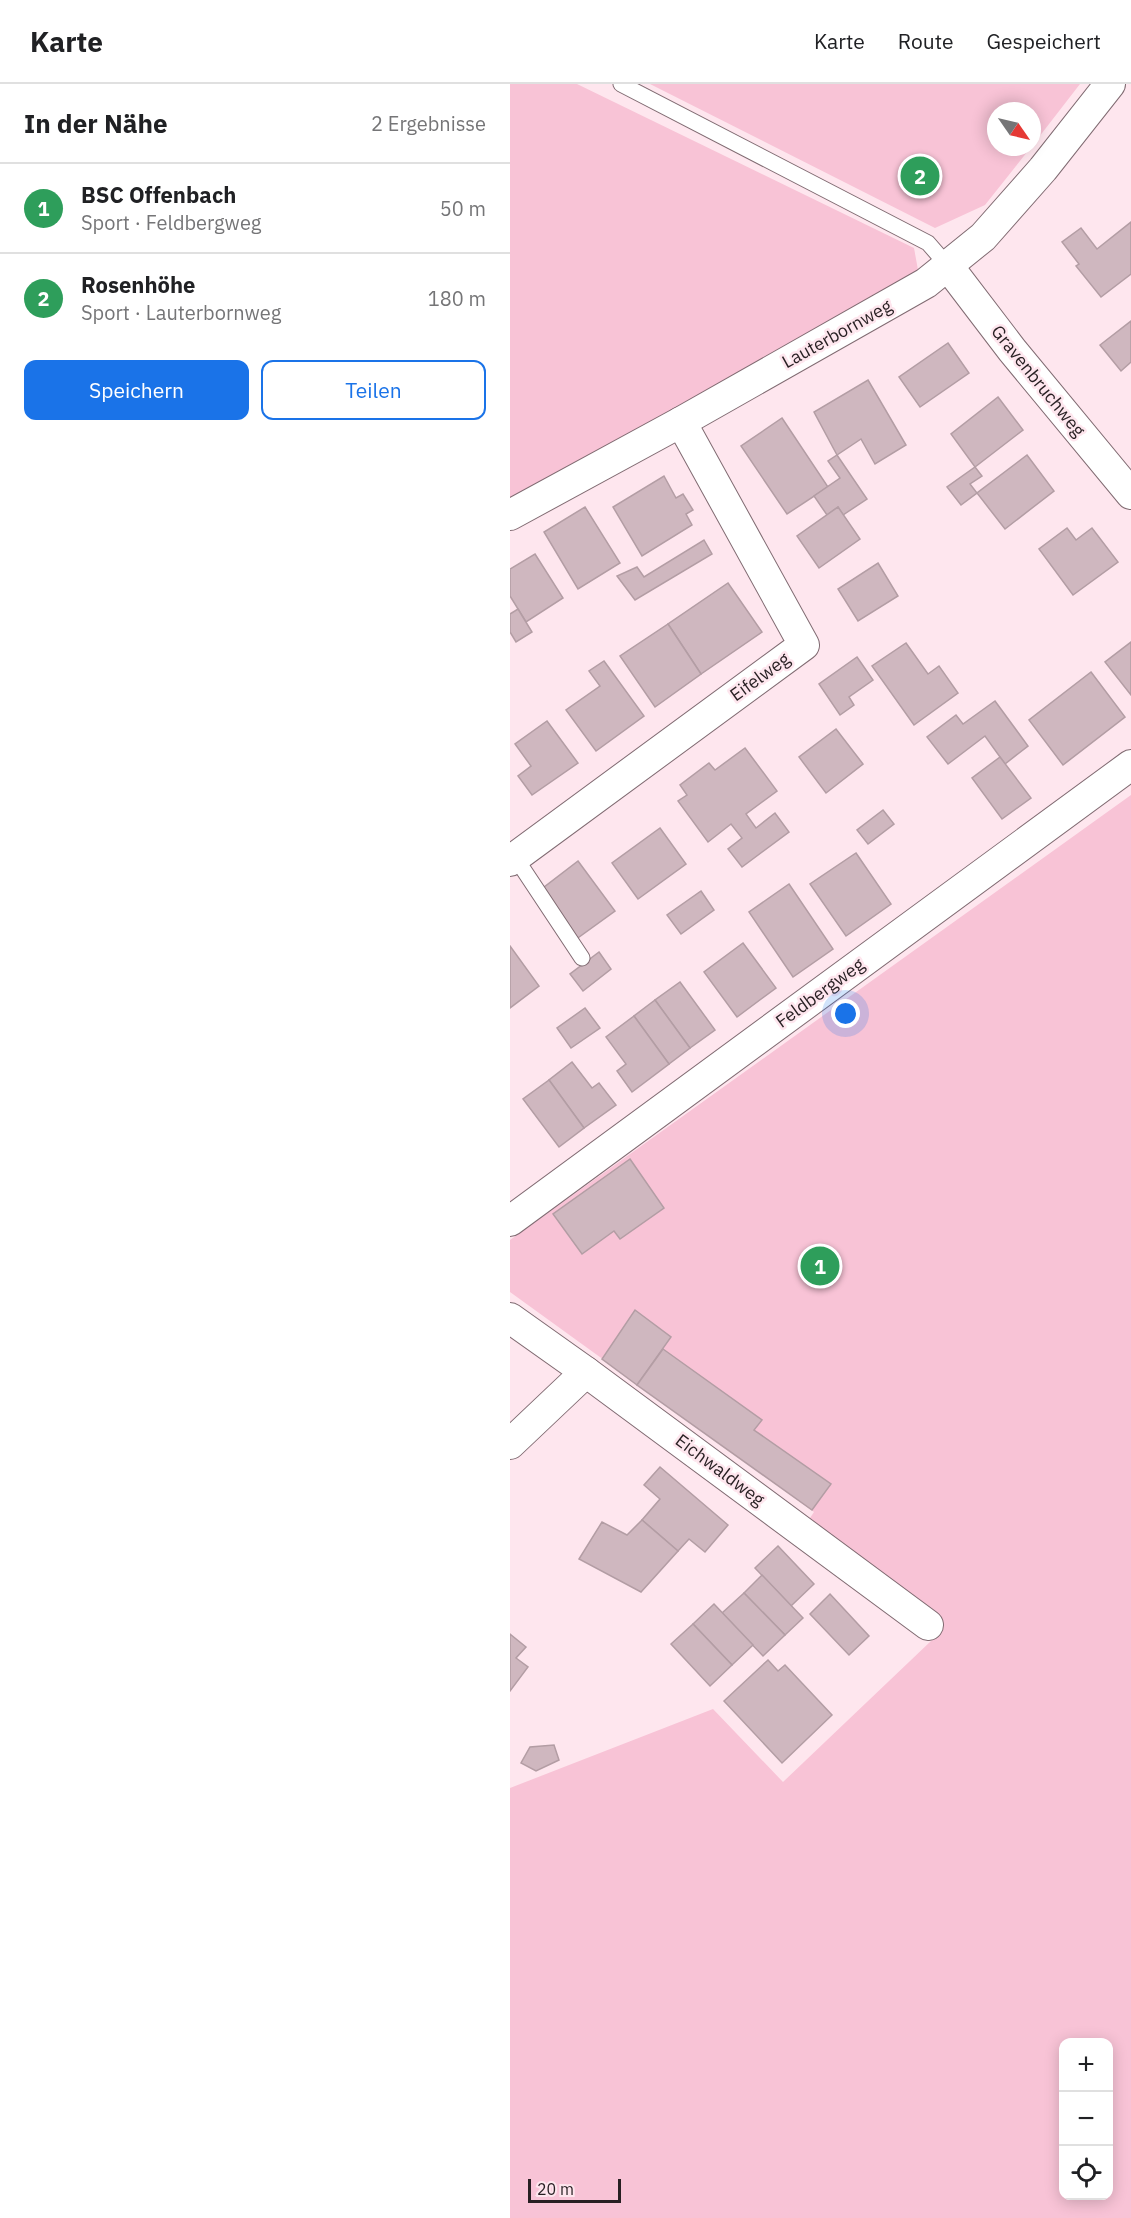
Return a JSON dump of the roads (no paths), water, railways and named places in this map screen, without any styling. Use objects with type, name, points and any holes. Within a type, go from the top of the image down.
[{"type":"street","name":"Lauterbornweg","points":[[510,515],[681,422],[926,283],[983,237],[1042,169],[1110,84]]},
{"type":"street","name":"Gravenbruchweg","points":[[948,266],[1012,350],[1131,494]]},
{"type":"street","name":"Eifelweg","points":[[512,859],[804,645],[681,422]]},
{"type":"street","name":"Feldbergweg","points":[[510,1221],[1131,765]]},
{"type":"street","name":"Eichwaldweg","points":[[510,1318],[928,1624]]},
{"type":"street","points":[[510,1444],[586,1372]]},
{"type":"lane","points":[[621,84],[928,243],[948,266]]},
{"type":"lane","points":[[512,859],[582,958]]},
{"type":"place","name":"Rosenhöhe","points":[[920,176]]},
{"type":"place","name":"BSC Offenbach","points":[[820,1266]]}]
